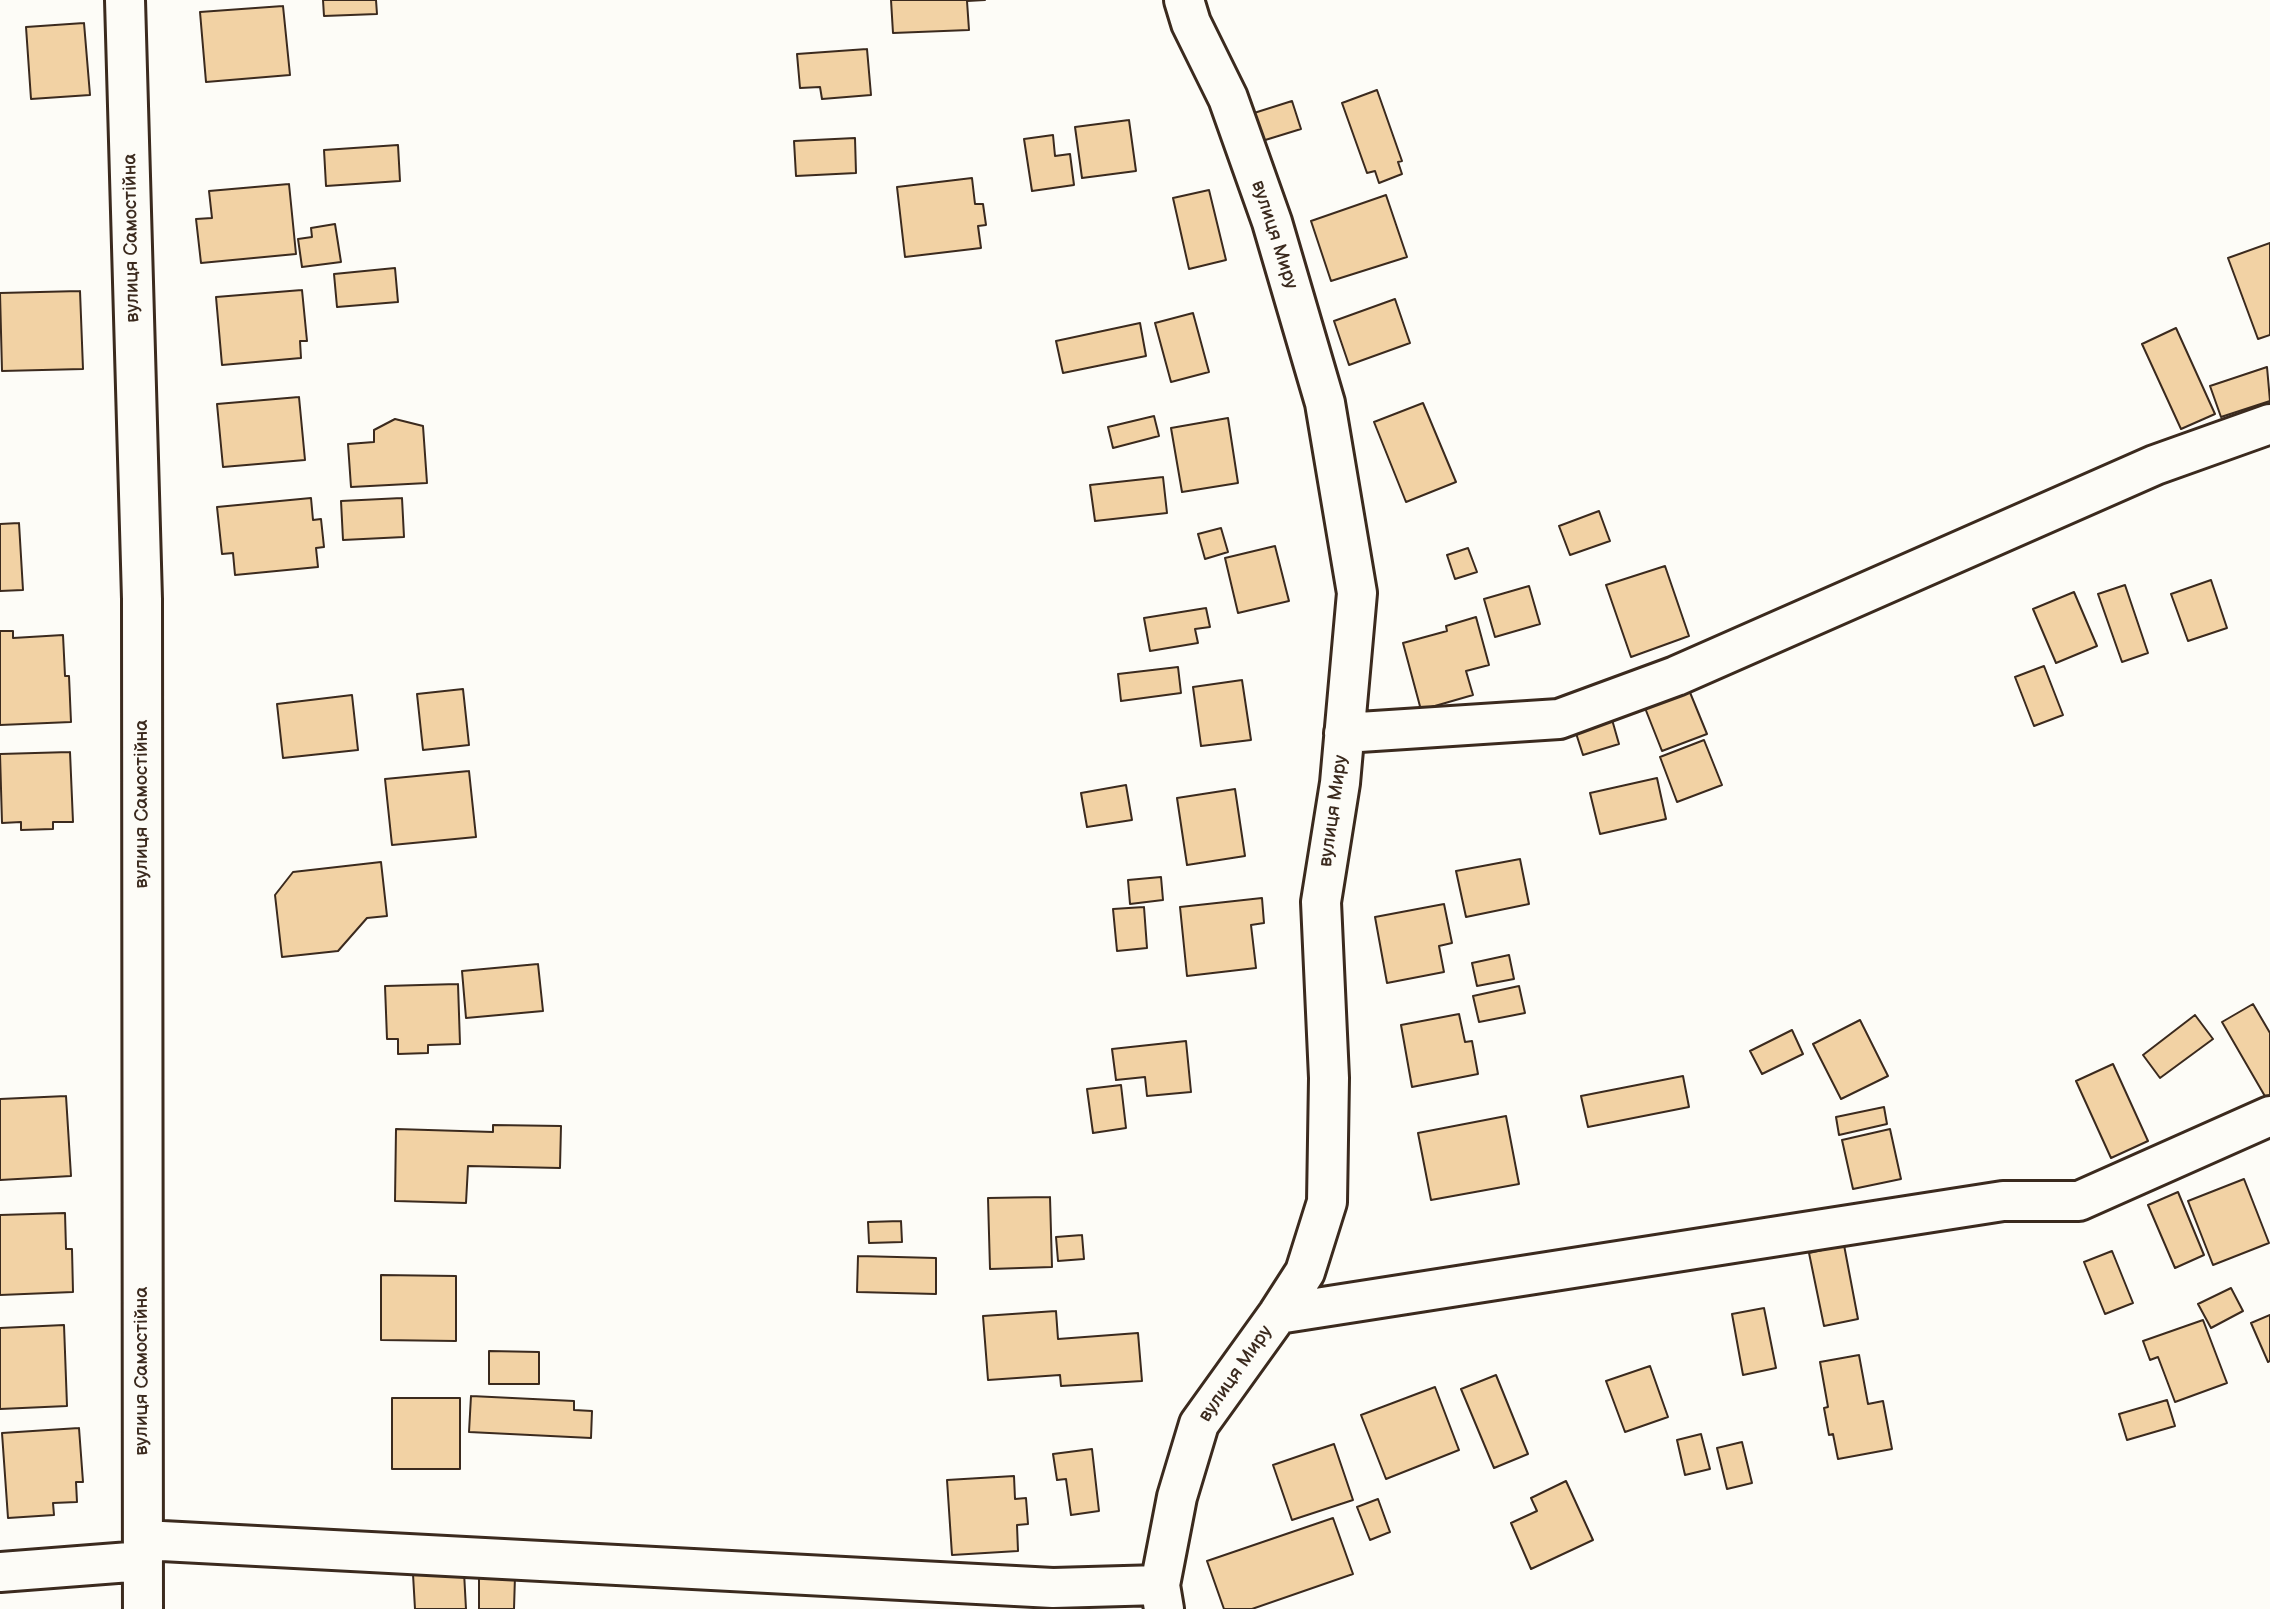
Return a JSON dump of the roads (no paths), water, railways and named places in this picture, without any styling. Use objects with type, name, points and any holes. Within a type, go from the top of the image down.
[{"type":"street","name":"вулиця Самостійна","points":[[125,0],[142,599],[143,1609]]},
{"type":"street","name":"вулиця Миру","points":[[1162,1597],[1177,1497],[1199,1424],[1305,1272],[1327,1202],[1329,1078],[1321,902],[1344,733],[1357,593],[1325,402],[1272,222],[1228,98],[1191,23],[1185,0]]},
{"type":"street","points":[[1344,733],[1559,719],[1676,676],[2155,466],[2270,424]]},
{"type":"street","points":[[1278,1314],[2003,1201],[2080,1201],[2270,1116]]},
{"type":"street","points":[[0,1572],[143,1551],[1053,1588],[1162,1597]]}]
